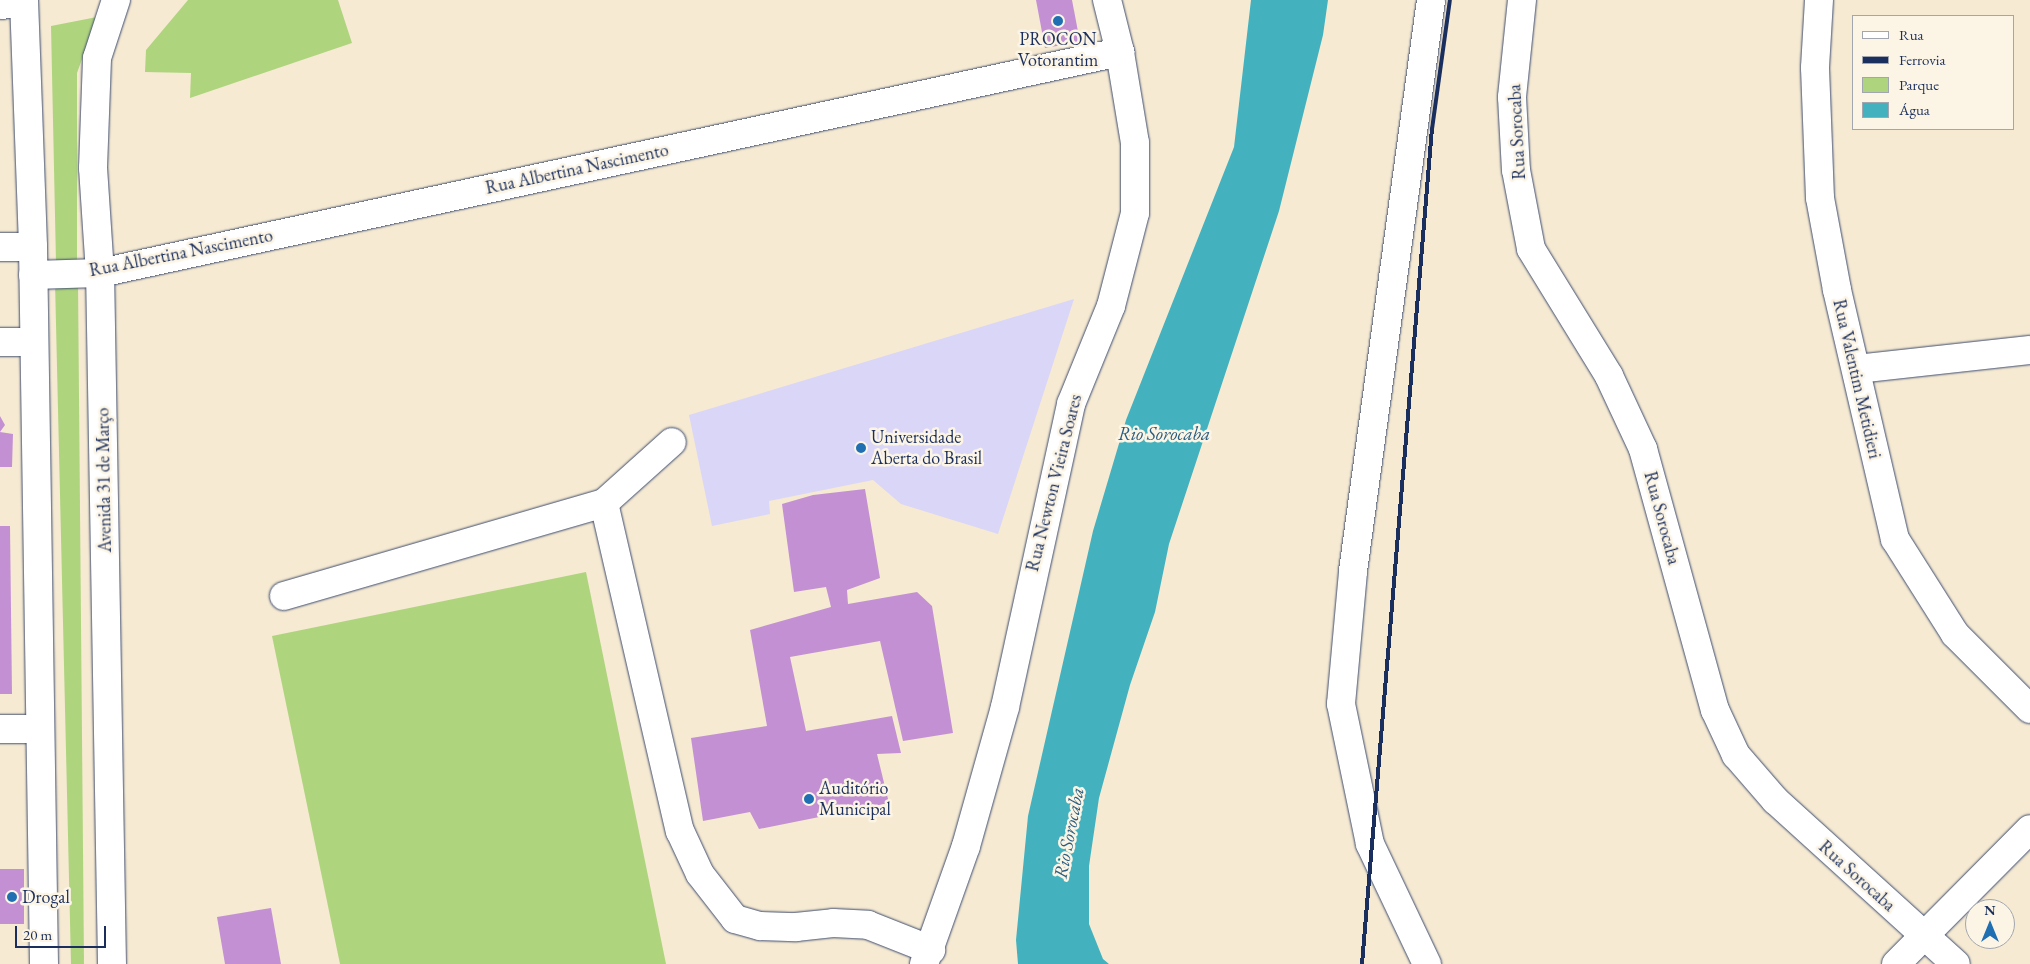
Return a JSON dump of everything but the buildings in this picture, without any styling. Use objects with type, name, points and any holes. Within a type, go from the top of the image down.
[{"type":"main road","name":"Avenida 31 de Março","points":[[112,964],[100,273],[94,168],[97,58],[116,0]]},
{"type":"main road","name":"Rua Newton Vieira Soares","points":[[928,957],[966,846],[1005,707],[1071,404],[1111,306],[1135,213],[1135,143],[1120,52],[1107,0]]},
{"type":"main road","points":[[1426,964],[1370,844],[1340,704],[1353,571],[1431,0]]},
{"type":"main road","name":"Rua Sorocaba","points":[[1522,0],[1512,97],[1516,170],[1531,249],[1609,376],[1643,449],[1662,510],[1682,595],[1715,710],[1736,755],[1912,953],[1956,964]]},
{"type":"main road","name":"Rua Valentim Metidieri","points":[[1819,0],[1815,68],[1820,198],[1837,290],[1857,369],[1872,452],[1894,539],[1955,634],[2030,709]]},
{"type":"main road","points":[[22,2],[33,247],[44,964]]},
{"type":"main road","name":"Rua Albertina Nascimento","points":[[33,275],[100,273],[1120,52]]},
{"type":"main road","points":[[0,247],[33,247]]},
{"type":"main road","points":[[0,342],[34,342]]},
{"type":"main road","points":[[1857,369],[2030,350]]},
{"type":"main road","points":[[284,596],[604,503],[672,442]]},
{"type":"main road","points":[[604,503],[680,831],[700,874],[734,919],[760,926],[833,923],[868,925],[928,957]]},
{"type":"main road","points":[[0,728],[40,729]]},
{"type":"main road","points":[[1912,953],[2030,829]]},
{"type":"shaded area","name":"Universidade Aberta do Brasil","points":[[1074,299],[998,534],[901,504],[873,480],[769,501],[770,514],[712,526],[689,415]]},
{"type":"green space","points":[[188,0],[338,0],[352,43],[190,98],[191,73],[145,72],[146,50]]},
{"type":"green space","points":[[97,17],[77,73],[77,263],[56,263],[51,26]]},
{"type":"green space","points":[[55,281],[78,282],[84,964],[71,964]]},
{"type":"green space","points":[[586,572],[666,964],[340,964],[272,636]]},
{"type":"water","name":"Rio Sorocaba","points":[[1251,0],[1328,0],[1323,35],[1279,211],[1169,544],[1155,612],[1130,685],[1099,798],[1089,866],[1089,924],[1103,959],[1109,964],[1018,964],[1016,940],[1028,816],[1093,531],[1126,420],[1234,147]]},
{"type":"railway","points":[[1362,964],[1432,129],[1450,0]]},
{"type":"place","name":"PROCON Votorantim","points":[[1058,21]]},
{"type":"place","name":"Universidade Aberta do Brasil","points":[[861,448]]},
{"type":"place","name":"Auditório Municipal","points":[[809,799]]},
{"type":"place","name":"Drogal","points":[[12,897]]}]
